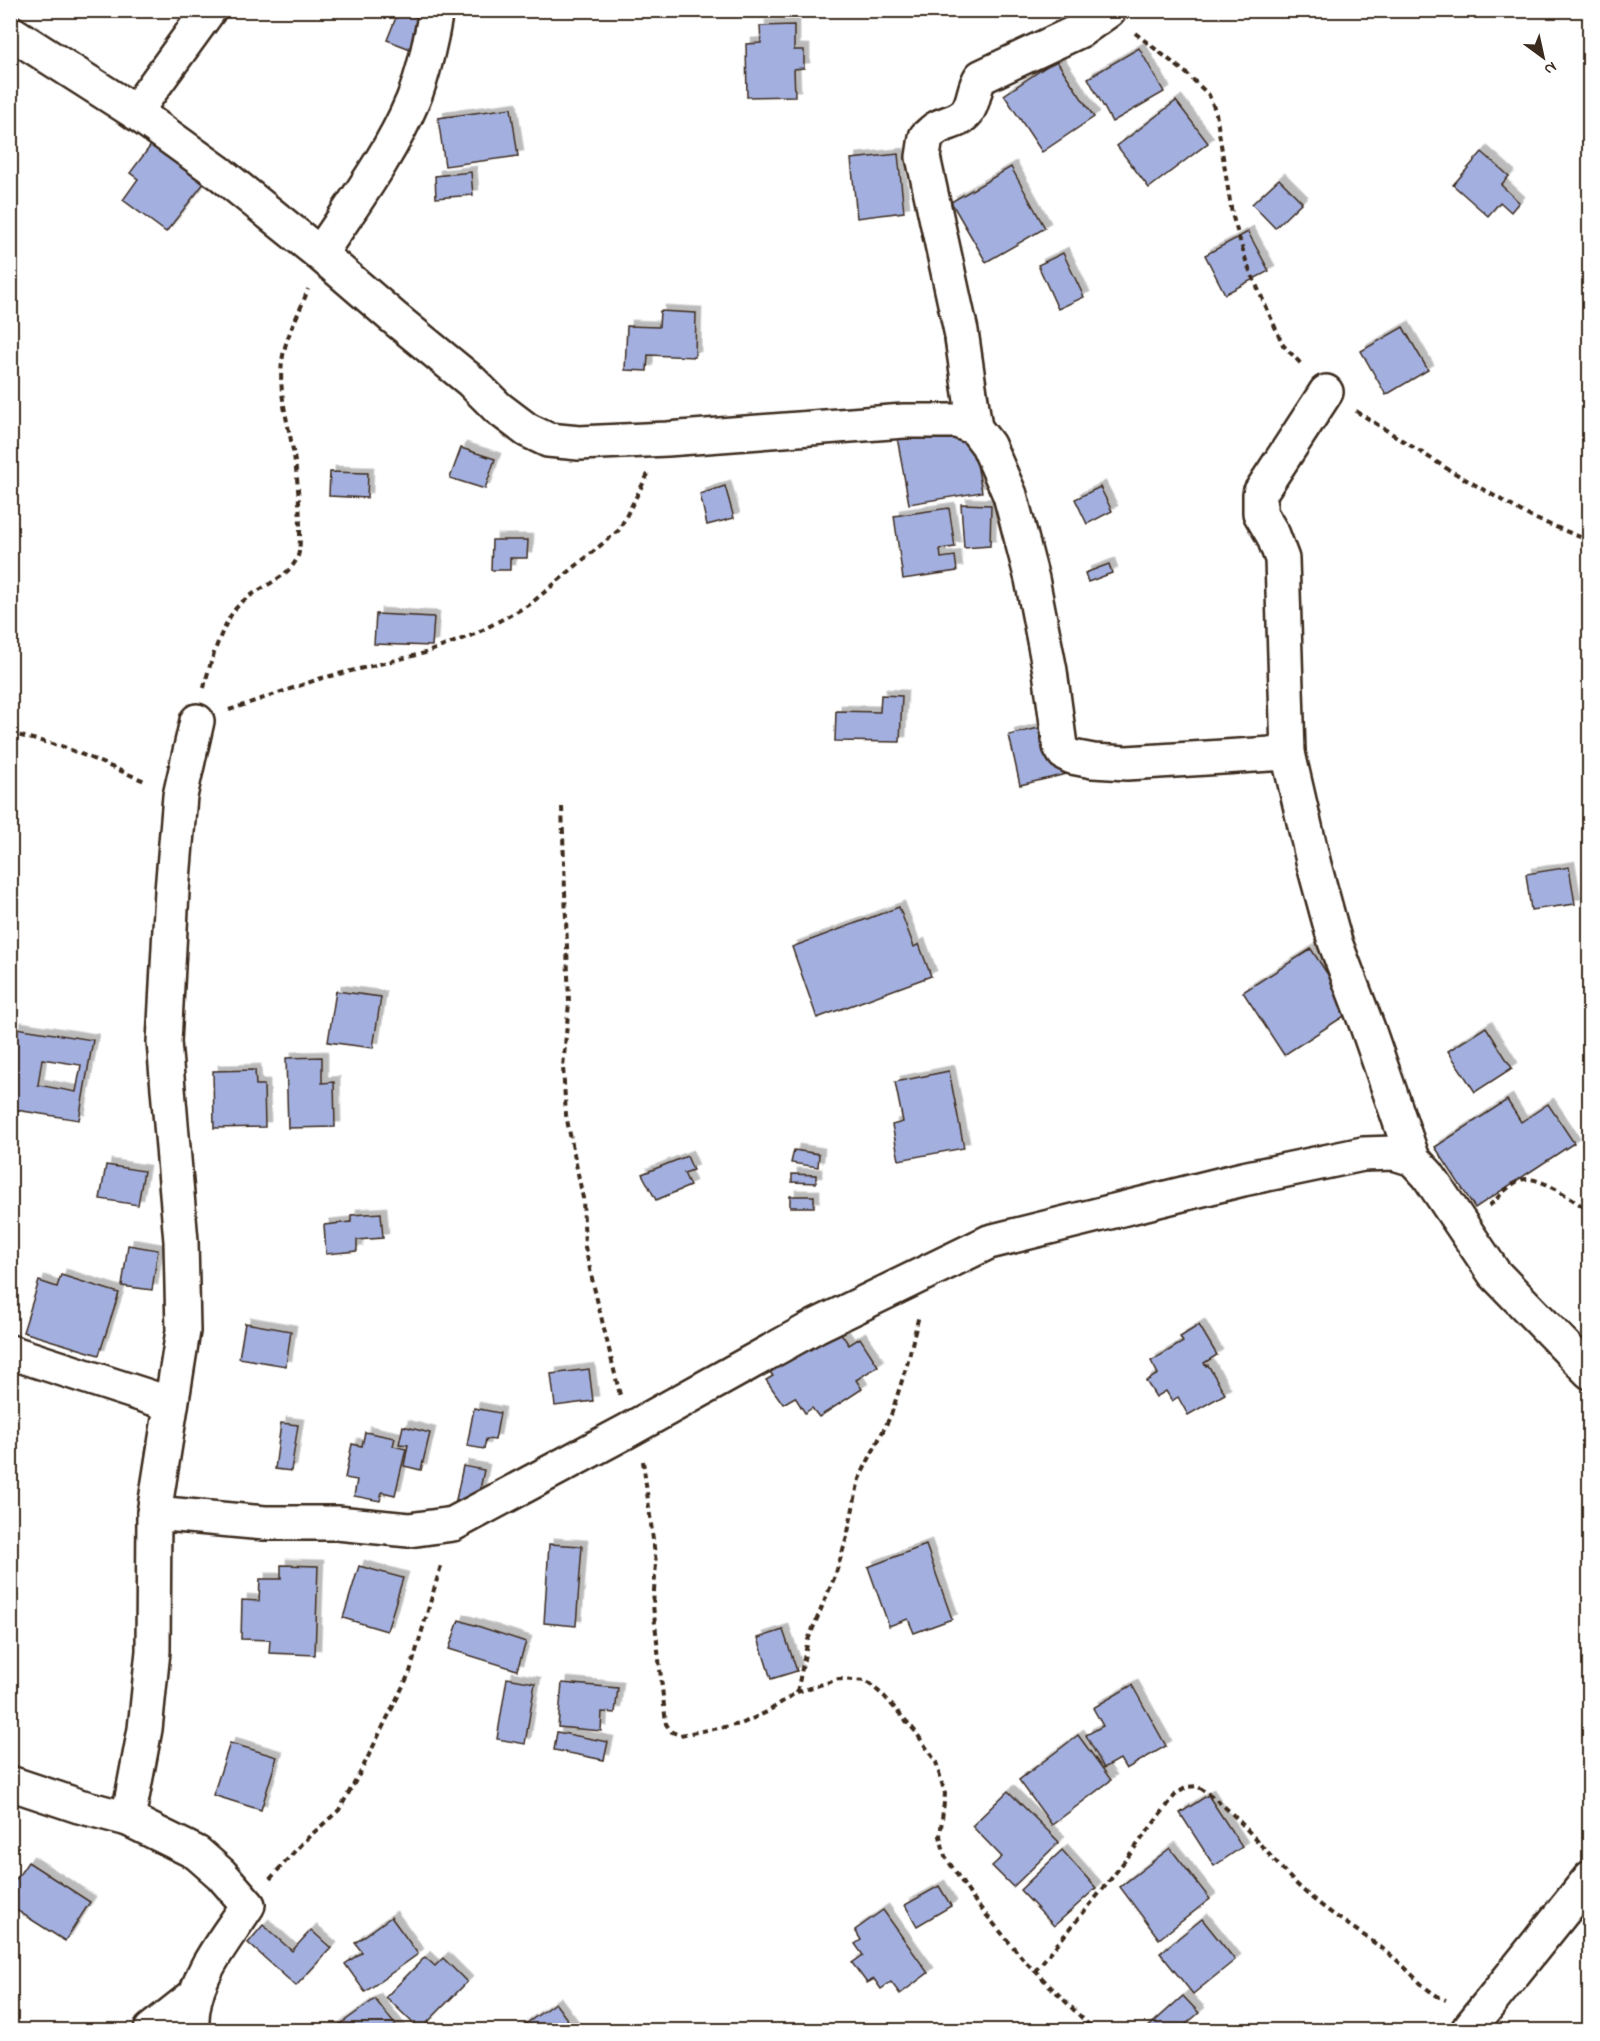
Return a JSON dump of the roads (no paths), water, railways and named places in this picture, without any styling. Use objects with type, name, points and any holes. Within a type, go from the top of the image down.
[{"type":"street","points":[[135,112],[209,10]]},
{"type":"street","points":[[320,254],[380,163],[413,99],[434,28],[436,10]]},
{"type":"street","points":[[1109,11],[1082,30],[981,77],[975,85],[972,103],[965,114],[926,137],[923,157],[961,331],[975,428],[988,445],[1010,495],[1032,579],[1050,671],[1060,746],[1064,753],[1093,761],[1127,763],[1288,753]]},
{"type":"street","points":[[10,32],[135,112],[221,174],[471,381],[498,408],[526,430],[548,440],[579,443],[667,439],[904,421],[957,421],[975,428]]},
{"type":"street","points":[[1326,392],[1260,493],[1260,513],[1273,535],[1282,560],[1288,753],[1314,865],[1335,942],[1382,1067],[1413,1159],[1428,1175],[1494,1273],[1590,1372]]},
{"type":"street","points":[[128,1819],[145,1729],[153,1651],[154,1513],[183,1331],[181,1241],[164,1042],[172,891],[180,796],[197,721]]},
{"type":"street","points":[[154,1513],[265,1523],[337,1523],[409,1530],[453,1524],[633,1428],[816,1326],[989,1242],[1243,1179],[1364,1154],[1394,1153],[1413,1159]]},
{"type":"street","points":[[10,1352],[171,1404]]},
{"type":"street","points":[[10,1783],[79,1806],[128,1819],[197,1852],[221,1874],[248,1905],[204,1972],[194,1996],[192,2031]]},
{"type":"street","points":[[1481,2026],[1590,1878]]},
{"type":"street","points":[[151,2031],[194,1996]]}]
